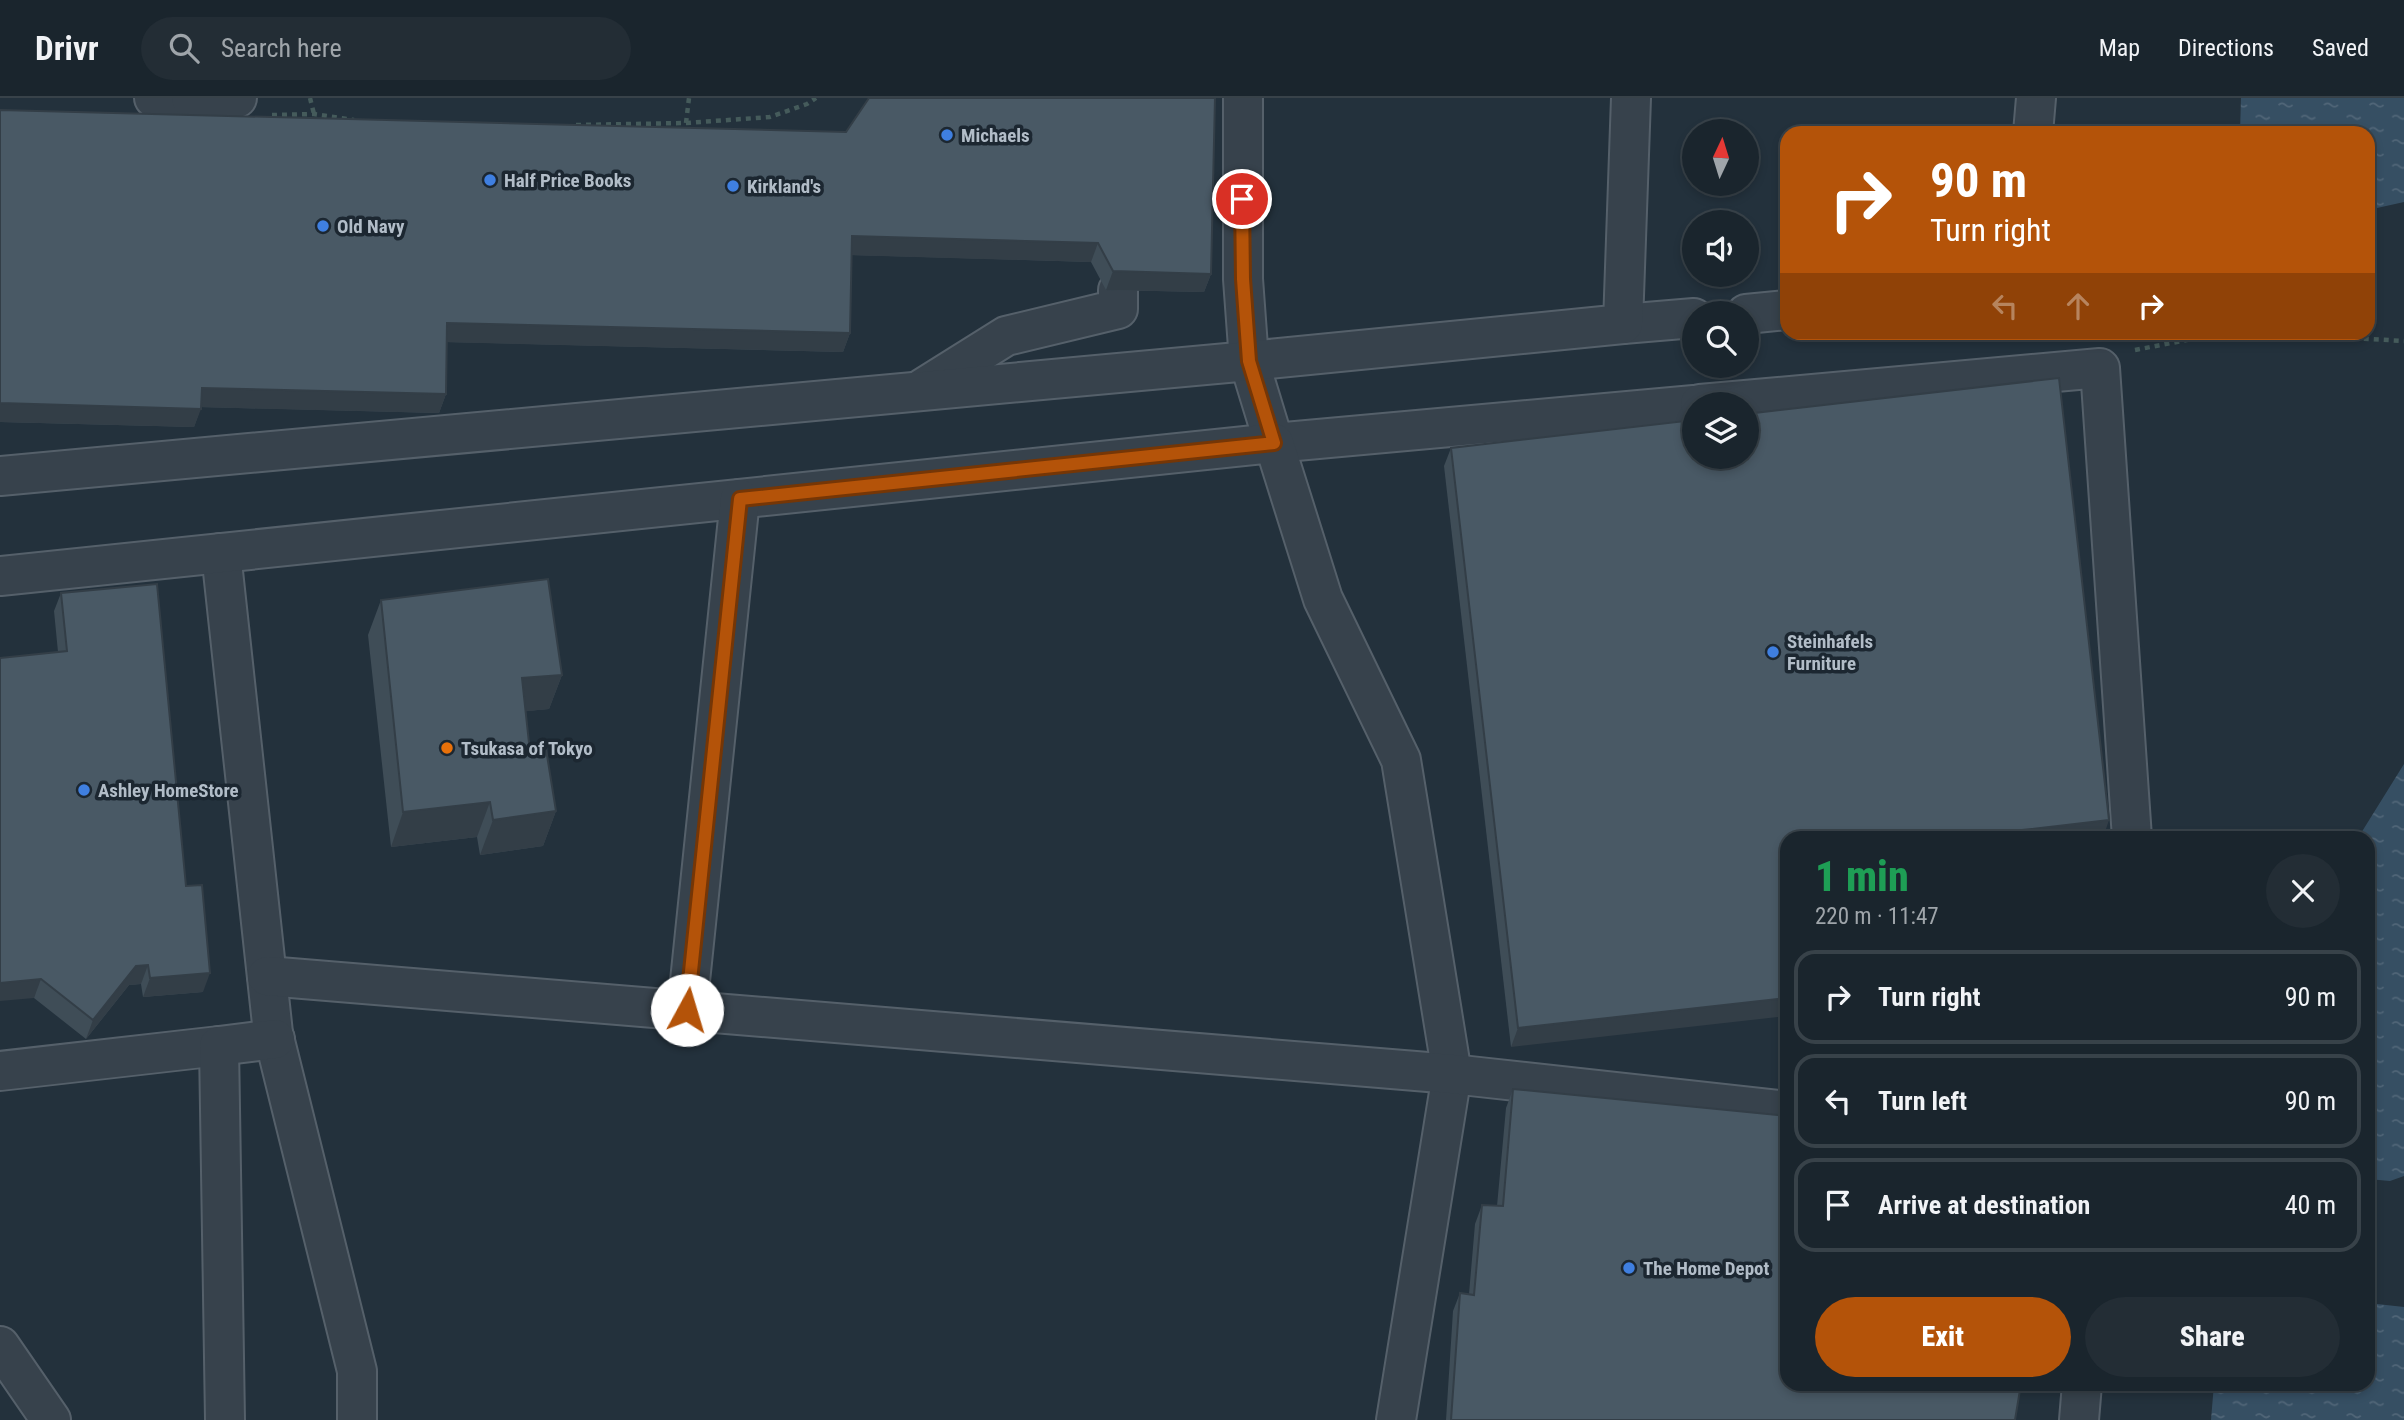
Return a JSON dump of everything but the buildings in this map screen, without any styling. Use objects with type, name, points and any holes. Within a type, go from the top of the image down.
[{"type":"lane","points":[[153,98],[191,99],[248,107]]},
{"type":"lane","points":[[1243,98],[1243,279],[1249,361],[1322,599],[1401,760],[1452,1074],[1396,1420]]},
{"type":"lane","points":[[1623,324],[1631,98]]},
{"type":"lane","points":[[2034,126],[2036,98]]},
{"type":"lane","points":[[917,391],[1006,336],[1118,309],[1118,290]]},
{"type":"lane","points":[[1759,313],[1780,311]]},
{"type":"lane","points":[[0,476],[1682,319]]},
{"type":"lane","points":[[1759,399],[2100,368],[2132,831]]},
{"type":"lane","points":[[0,576],[1274,443],[1682,406]]},
{"type":"lane","points":[[687,1010],[740,499]]},
{"type":"lane","points":[[220,553],[275,1039],[357,1371],[357,1420]]},
{"type":"lane","points":[[267,976],[1452,1074],[1780,1110]]},
{"type":"lane","points":[[0,1071],[275,1039]]},
{"type":"lane","points":[[219,1046],[225,1420]]},
{"type":"lane","points":[[0,1346],[51,1420]]},
{"type":"lane","points":[[2079,1420],[2081,1391]]},
{"type":"path","points":[[310,98],[314,114]]},
{"type":"path","points":[[687,123],[689,98]]},
{"type":"path","points":[[565,125],[687,123],[770,117],[807,104],[816,98]]},
{"type":"path","points":[[248,107],[360,121]]},
{"type":"path","points":[[2375,339],[2404,341]]},
{"type":"path","points":[[2100,368],[2134,350],[2187,340]]},
{"type":"water","points":[[2241,98],[2404,98],[2404,202],[2375,208],[2375,126],[2240,126]]},
{"type":"water","points":[[2404,764],[2404,1176],[2390,1181],[2375,1180],[2375,831],[2362,831]]},
{"type":"water","points":[[2375,1304],[2404,1307],[2404,1420],[2211,1420],[2213,1391],[2375,1391]]},
{"type":"place","name":"Michaels","points":[[947,135]]},
{"type":"place","name":"Half Price Books","points":[[490,180]]},
{"type":"place","name":"Kirkland's","points":[[733,186]]},
{"type":"place","name":"Old Navy","points":[[323,226]]},
{"type":"place","name":"Steinhafels Furniture","points":[[1773,652]]},
{"type":"place","name":"Tsukasa of Tokyo","points":[[447,748]]},
{"type":"place","name":"Ashley HomeStore","points":[[84,790]]},
{"type":"place","name":"The Home Depot","points":[[1629,1268]]},
{"type":"route","points":[[687,1010],[740,499],[1274,443],[1249,361],[1243,279],[1242,199]]}]
